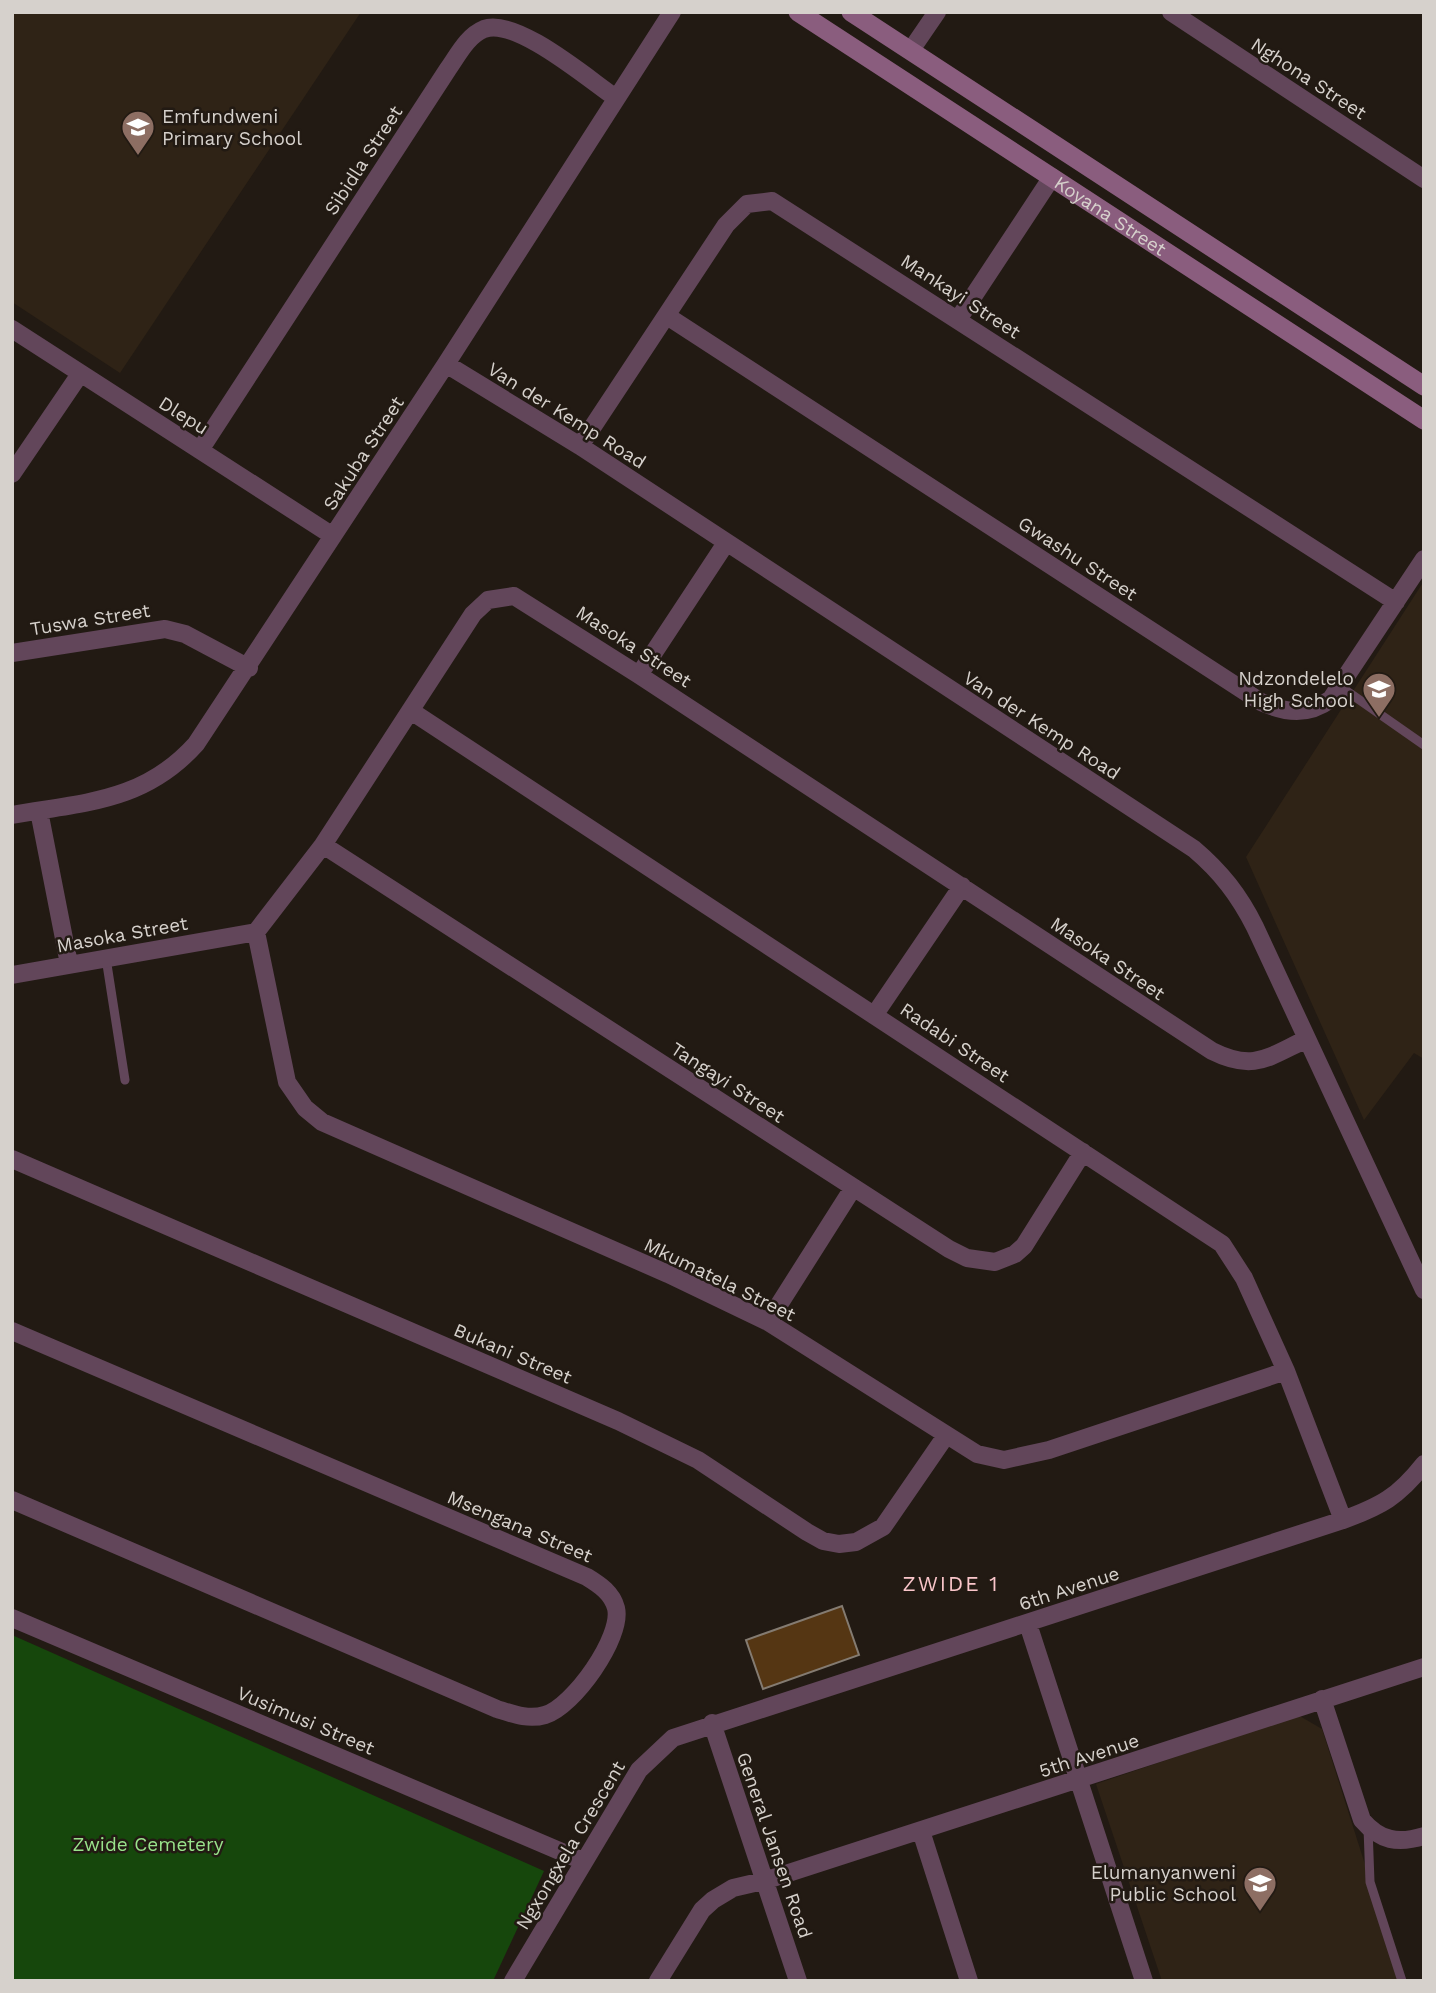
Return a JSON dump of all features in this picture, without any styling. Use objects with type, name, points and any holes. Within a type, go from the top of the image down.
[{"type":"main road","name":"Koyana Street","points":[[798,12],[1424,420]]},
{"type":"main road","name":"Koyana Street","points":[[850,12],[1424,386]]},
{"type":"street","name":"Sakuba Street","points":[[12,816],[125,794],[164,774],[196,744],[249,668],[672,12]]},
{"type":"street","points":[[911,50],[937,12]]},
{"type":"street","name":"Nghona Street","points":[[1171,12],[1424,179]]},
{"type":"street","name":"Sibidla Street","points":[[200,450],[447,69],[475,34],[496,26],[519,32],[616,98]]},
{"type":"street","points":[[959,318],[1052,177]]},
{"type":"street","name":"Mankayi Street","points":[[580,446],[726,225],[747,204],[764,200],[780,204],[1396,602]]},
{"type":"street","name":"Gwashu Street","points":[[667,316],[1261,702],[1280,710],[1301,712],[1320,708],[1341,688],[1424,559]]},
{"type":"street","name":"Dlepu","points":[[12,329],[333,536]]},
{"type":"street","name":"Van der Kemp Road","points":[[446,364],[580,446],[1194,849],[1218,870],[1243,904],[1424,1290]]},
{"type":"street","points":[[12,474],[80,374]]},
{"type":"street","points":[[639,675],[726,543]]},
{"type":"street","name":"Masoka Street","points":[[12,975],[256,932],[323,845],[473,614],[480,606],[497,597],[520,598],[1202,1045],[1230,1060],[1254,1062],[1307,1039]]},
{"type":"street","name":"Tuswa Street","points":[[12,653],[165,629],[185,634],[249,668]]},
{"type":"street","name":"Radabi Street","points":[[411,711],[1222,1244],[1244,1278],[1286,1371],[1343,1520]]},
{"type":"street","points":[[39,811],[69,964]]},
{"type":"street","name":"Tangayi Street","points":[[323,845],[949,1249],[979,1261],[995,1262],[1015,1254],[1024,1246],[1083,1152]]},
{"type":"street","points":[[875,1014],[961,886]]},
{"type":"street","name":"Mkumatela Street","points":[[256,932],[284,1074],[294,1095],[322,1122],[668,1274],[768,1322],[945,1437],[990,1459],[1023,1457],[1286,1371]]},
{"type":"street","name":"Bukani Street","points":[[12,1159],[629,1426],[698,1460],[823,1541],[856,1542],[883,1527],[945,1437]]},
{"type":"street","points":[[768,1322],[853,1188]]},
{"type":"street","name":"Msengana Street","points":[[12,1331],[587,1577],[610,1595],[616,1608],[617,1624],[611,1640],[575,1696],[560,1709],[544,1715],[526,1717],[497,1709],[12,1500]]},
{"type":"street","name":"6th Avenue","points":[[712,1723],[1028,1624],[1343,1520],[1380,1506],[1396,1496],[1424,1464]]},
{"type":"street","name":"Vusimusi Street","points":[[12,1618],[583,1861]]},
{"type":"street","points":[[1028,1624],[1144,1981]]},
{"type":"street","name":"5th Avenue","points":[[658,1981],[702,1910],[733,1888],[767,1880],[1079,1781],[1424,1667]]},
{"type":"street","points":[[1322,1699],[1357,1809],[1368,1826],[1388,1840],[1401,1841],[1424,1836]]},
{"type":"street","name":"Ngxongxela Crescent","points":[[513,1981],[583,1861],[650,1757],[673,1738],[712,1723]]},
{"type":"street","name":"General Jansen Road","points":[[712,1723],[767,1880],[798,1981]]},
{"type":"street","points":[[921,1831],[969,1981]]},
{"type":"lane","points":[[1341,688],[1424,745]]},
{"type":"lane","points":[[106,958],[125,1080]]},
{"type":"lane","points":[[1368,1826],[1370,1882],[1402,1981]]},
{"type":"shaded area","name":"Emfundweni Primary School","points":[[12,12],[361,12],[120,373],[12,302]]},
{"type":"shaded area","name":"Ndzondelelo High School","points":[[1424,581],[1424,1059],[1414,1053],[1364,1120],[1246,857]]},
{"type":"shaded area","points":[[1298,1715],[1322,1729],[1402,1981],[1162,1981],[1096,1784]]},
{"type":"green space","name":"Zwide Cemetery","points":[[12,1635],[544,1871],[493,1981],[12,1981]]},
{"type":"building","points":[[842,1606],[859,1655],[763,1689],[746,1640]]},
{"type":"place","name":"Emfundweni Primary School","points":[[138,157]]},
{"type":"place","name":"Ndzondelelo High School","points":[[1379,719]]},
{"type":"place","name":"Elumanyanweni Public School","points":[[1260,1913]]},
{"type":"district","name":"ZWIDE 1","points":[[951,1584]]}]
